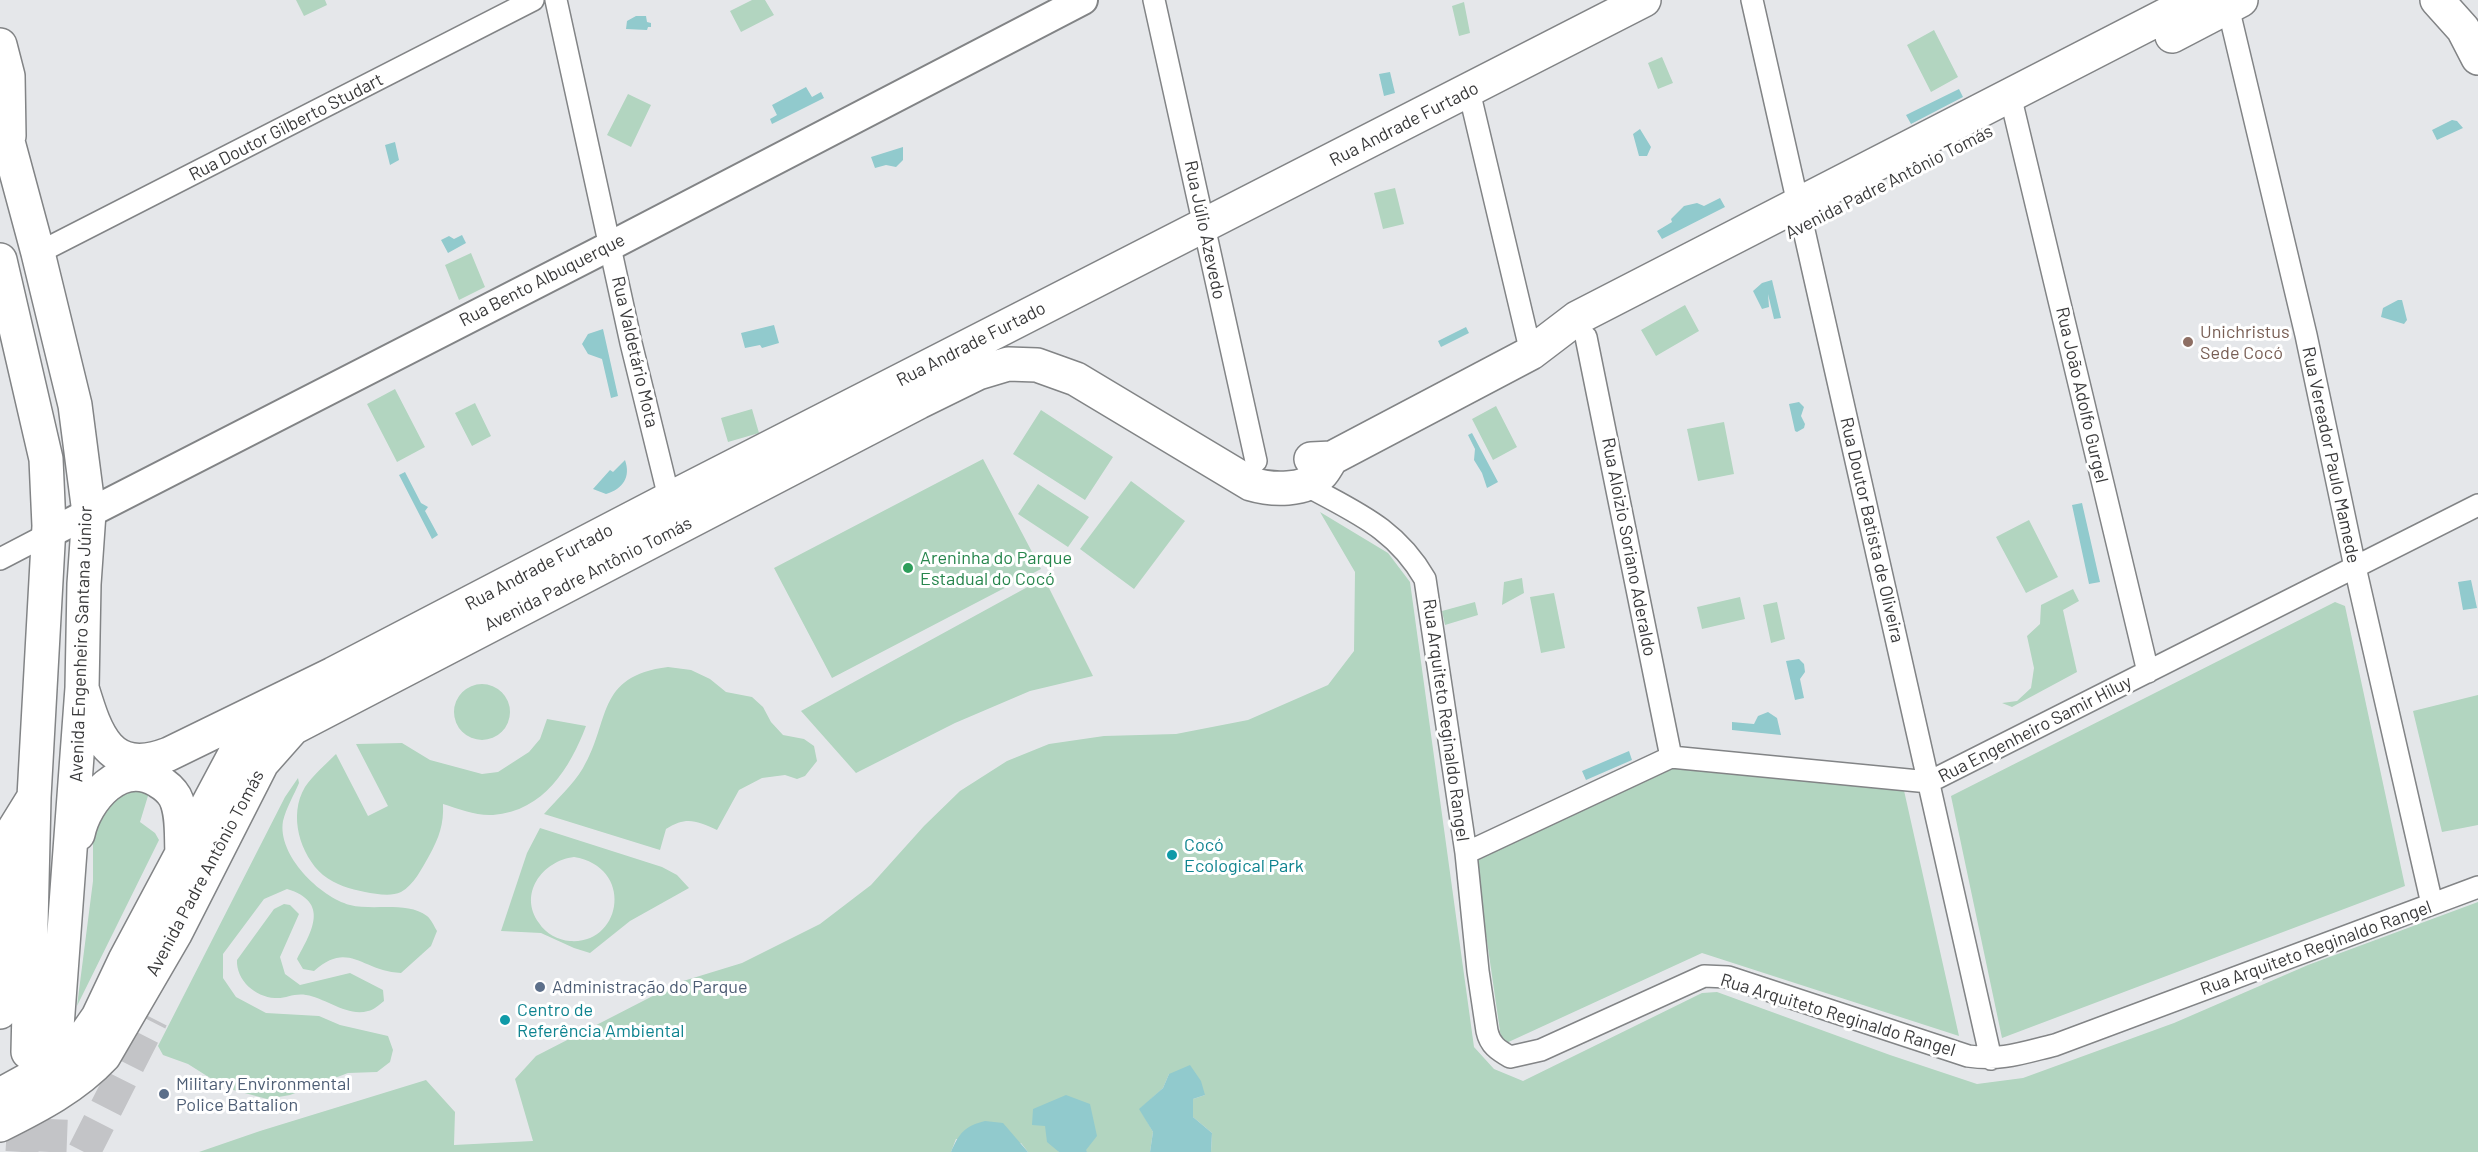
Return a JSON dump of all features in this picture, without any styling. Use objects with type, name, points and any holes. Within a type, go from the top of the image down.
[{"type":"main road","name":"Rua Andrade Furtado","points":[[299,691],[673,514],[1026,316],[1644,0]]},
{"type":"main road","name":"Avenida Padre Antônio Tomás","points":[[2013,106],[2194,0]]},
{"type":"main road","points":[[2437,0],[2463,29],[2478,58]]},
{"type":"main road","name":"Avenida Padre Antônio Tomás","points":[[1531,353],[1586,337],[1801,215],[2013,106],[2235,3]]},
{"type":"main road","points":[[0,45],[8,75],[10,150]]},
{"type":"main road","name":"Avenida Engenheiro Santana Júnior","points":[[0,112],[38,253],[75,405],[89,513],[84,584],[82,687],[68,883],[42,1046],[34,797],[50,533],[46,459],[1,270]]},
{"type":"main road","name":"Avenida Padre Antônio Tomás","points":[[1026,316],[1028,331],[1039,342],[1095,367],[1256,461],[1271,466],[1287,467],[1308,459],[1332,458],[1531,353],[1578,318],[1801,215]]},
{"type":"main road","name":"Avenida Padre Antônio Tomás","points":[[0,1125],[43,1103],[89,1072],[104,1056],[175,934],[262,763],[293,728],[673,514],[920,402],[978,373],[1008,364],[1037,365],[1076,379],[1251,484],[1270,489],[1285,489],[1304,484],[1320,477],[1332,458]]},
{"type":"main road","points":[[1095,367],[1130,412],[1201,429]]},
{"type":"main road","points":[[82,687],[94,727],[105,744],[128,759],[143,761],[169,754],[299,691]]},
{"type":"main road","name":"Avenida Padre Antônio Tomás","points":[[0,1095],[62,1061],[82,1040],[98,1017],[237,750],[255,725],[272,708],[299,691]]},
{"type":"main road","points":[[68,883],[80,827],[86,812],[96,795],[111,782],[126,776],[150,776],[165,784],[174,795],[178,806],[182,853]]},
{"type":"main road","points":[[0,1012],[4,841],[34,797]]},
{"type":"main road","points":[[152,1018],[166,981],[175,934]]},
{"type":"street","name":"Rua Doutor Gilberto Studart","points":[[38,253],[533,0]]},
{"type":"street","name":"Rua Valdetário Mota","points":[[556,0],[610,246],[673,514]]},
{"type":"street","name":"Rua Bento Albuquerque","points":[[0,559],[1083,0]]},
{"type":"street","name":"Rua Júlio Azevedo","points":[[1154,0],[1256,461]]},
{"type":"street","name":"Rua Doutor Batista de Oliveira","points":[[1752,0],[1991,1059]]},
{"type":"street","name":"Rua Vereador Paulo Mamede","points":[[2235,3],[2355,567],[2432,904]]},
{"type":"street","points":[[1469,91],[1531,353]]},
{"type":"street","name":"Rua João Adolfo Gurgel","points":[[2013,106],[2148,672]]},
{"type":"street","name":"Rua Aloizio Soriano Aderaldo","points":[[1586,337],[1671,757]]},
{"type":"street","name":"Rua Arquiteto Reginaldo Rangel","points":[[1304,484],[1383,529],[1415,562],[1425,579],[1466,853],[1478,971],[1489,1040],[1497,1050],[1510,1057],[1541,1050],[1704,975],[1728,977],[1968,1056],[1991,1059],[2055,1045],[2478,887]]},
{"type":"street","name":"Rua Engenheiro Samir Hiluy","points":[[1671,757],[1929,782],[2478,505]]},
{"type":"street","points":[[1466,853],[1671,757]]},
{"type":"green space","points":[[296,0],[325,0],[327,5],[304,16]]},
{"type":"green space","points":[[752,0],[765,0],[774,15],[741,32],[730,11]]},
{"type":"green space","points":[[1464,2],[1470,33],[1459,36],[1452,6]]},
{"type":"green space","points":[[1934,30],[1958,77],[1931,92],[1907,45]]},
{"type":"green space","points":[[1662,57],[1673,83],[1658,89],[1648,63]]},
{"type":"green space","points":[[628,94],[651,105],[631,147],[607,135]]},
{"type":"green space","points":[[1395,188],[1404,224],[1383,229],[1374,193]]},
{"type":"green space","points":[[471,253],[485,287],[459,300],[445,265]]},
{"type":"green space","points":[[1685,305],[1699,331],[1656,356],[1641,330]]},
{"type":"green space","points":[[395,389],[425,447],[397,462],[367,404]]},
{"type":"green space","points":[[475,403],[491,436],[472,446],[455,413]]},
{"type":"green space","points":[[1496,406],[1517,447],[1493,460],[1472,419]]},
{"type":"green space","points":[[752,409],[759,433],[728,442],[721,418]]},
{"type":"green space","points":[[1041,410],[1113,457],[1085,500],[1013,454]]},
{"type":"green space","points":[[1724,422],[1734,474],[1698,481],[1687,429]]},
{"type":"green space","name":"Areninha do Parque Estadual do Cocó","points":[[983,459],[1041,569],[832,678],[774,568]]},
{"type":"green space","points":[[1131,481],[1185,521],[1134,589],[1080,549]]},
{"type":"green space","points":[[1038,484],[1089,517],[1068,547],[1018,514]]},
{"type":"green space","name":"Cocó Ecological Park","points":[[1320,512],[1388,553],[1410,582],[1474,1047],[1494,1069],[1523,1081],[1702,993],[1717,992],[1977,1084],[2023,1078],[2174,1023],[2308,965],[2478,902],[2478,1152],[1211,1152],[1212,1133],[1193,1117],[1193,1099],[1205,1095],[1169,1074],[1163,1088],[1140,1109],[1153,1132],[1150,1152],[1087,1152],[1045,1126],[1059,1152],[1028,1152],[1021,1143],[956,1139],[951,1152],[199,1152],[426,1080],[455,1112],[454,1145],[533,1141],[515,1079],[536,1056],[680,982],[742,963],[820,924],[871,885],[924,826],[960,791],[1007,761],[1049,744],[1104,736],[1176,734],[1248,720],[1328,685],[1354,651],[1355,572]]},
{"type":"green space","points":[[2029,520],[2058,577],[2026,593],[1996,537]]},
{"type":"green space","points":[[1044,578],[1093,676],[1030,691],[955,723],[856,773],[801,711]]},
{"type":"green space","points":[[1522,578],[1524,593],[1502,605],[1504,582]]},
{"type":"green space","points":[[2073,589],[2079,601],[2063,610],[2077,672],[2012,707],[2002,703],[2017,701],[2031,688],[2034,668],[2027,636],[2040,624],[2041,605]]},
{"type":"green space","points":[[1554,593],[1565,648],[1541,653],[1530,597]]},
{"type":"green space","points":[[1740,597],[1745,619],[1702,629],[1697,607]]},
{"type":"green space","points":[[1475,602],[1478,615],[1445,625],[1442,611]]},
{"type":"green space","points":[[1777,602],[1785,639],[1771,643],[1763,605]]},
{"type":"green space","points":[[2335,602],[2345,606],[2405,886],[2002,1038],[1951,796]]},
{"type":"green space","points":[[668,667],[691,670],[710,679],[726,692],[752,697],[763,707],[771,722],[783,735],[804,739],[814,746],[817,761],[805,776],[797,779],[785,775],[762,778],[739,790],[717,830],[692,821],[673,825],[666,829],[660,850],[544,814],[583,768],[616,691],[628,680],[645,672]]},
{"type":"green space","points":[[477,684],[487,684],[502,692],[508,701],[510,712],[508,723],[502,732],[487,740],[477,740],[466,735],[459,728],[454,717],[454,707],[459,696],[466,689]]},
{"type":"green space","points":[[2478,695],[2478,825],[2442,832],[2413,711]]},
{"type":"green space","points":[[547,719],[586,726],[572,757],[553,785],[527,805],[511,812],[487,815],[443,804],[442,824],[436,843],[417,876],[401,892],[379,894],[343,886],[323,875],[308,857],[297,822],[300,798],[308,783],[336,754],[368,816],[388,806],[356,744],[402,743],[430,760],[482,774],[498,772],[529,752],[540,739]]},
{"type":"green space","points":[[1672,764],[1903,786],[1959,1036],[1702,953],[1502,1045],[1475,858]]},
{"type":"green space","points":[[298,778],[299,783],[283,821],[283,834],[287,847],[303,873],[326,893],[350,905],[419,911],[428,917],[437,931],[431,946],[401,973],[387,971],[346,957],[326,962],[314,971],[303,969],[297,959],[312,928],[313,909],[309,901],[287,889],[264,899],[223,954],[223,978],[236,997],[266,1013],[319,1016],[340,1025],[388,1036],[393,1050],[390,1062],[377,1072],[348,1073],[290,1095],[267,1099],[226,1088],[188,1064],[163,1055],[158,1046],[285,797]]},
{"type":"green space","points":[[151,786],[140,822],[155,833],[159,840],[77,1006],[93,881],[93,828],[113,790]]},
{"type":"green space","points":[[540,828],[662,867],[677,875],[689,888],[630,921],[590,953],[541,933],[501,931],[527,853]],"holes":[[[574,857],[593,864],[606,875],[613,889],[614,904],[610,919],[601,931],[588,939],[570,941],[553,936],[542,927],[533,912],[532,890],[543,872],[562,860]]]},
{"type":"green space","points":[[284,904],[290,905],[299,914],[280,957],[285,974],[300,985],[350,973],[383,990],[384,1001],[377,1007],[360,1012],[344,1009],[306,995],[268,997],[248,986],[240,974],[237,960],[274,909]]},
{"type":"water","points":[[636,16],[646,16],[651,27],[647,30],[626,29],[627,21]]},
{"type":"water","points":[[1390,72],[1395,93],[1384,96],[1379,74]]},
{"type":"water","points":[[806,87],[812,97],[821,92],[824,98],[772,124],[770,119],[777,115],[772,105]]},
{"type":"water","points":[[1959,89],[1963,97],[1911,124],[1906,115]]},
{"type":"water","points":[[2452,120],[2457,121],[2463,128],[2437,140],[2432,130]]},
{"type":"water","points":[[1640,129],[1651,147],[1647,156],[1639,156],[1633,134]]},
{"type":"water","points":[[395,142],[399,160],[390,165],[385,145]]},
{"type":"water","points":[[903,147],[903,160],[896,167],[886,165],[875,168],[871,157]]},
{"type":"water","points":[[1720,198],[1725,207],[1662,239],[1657,231],[1672,222],[1671,219],[1684,206],[1697,203],[1704,206]]},
{"type":"water","points":[[462,235],[466,243],[448,253],[441,240],[449,236],[454,239]]},
{"type":"water","points":[[1772,280],[1781,318],[1774,319],[1768,294],[1769,307],[1762,309],[1753,291],[1762,283]]},
{"type":"water","points":[[2402,300],[2407,320],[2404,324],[2381,317],[2383,308]]},
{"type":"water","points":[[774,325],[779,343],[762,348],[760,345],[745,348],[741,333]]},
{"type":"water","points":[[1466,327],[1469,333],[1441,347],[1438,341]]},
{"type":"water","points":[[603,329],[618,396],[611,398],[602,359],[588,354],[582,344],[588,334]]},
{"type":"water","points":[[1799,402],[1804,407],[1801,416],[1805,424],[1804,428],[1797,432],[1789,404]]},
{"type":"water","points":[[1472,433],[1498,482],[1487,488],[1474,460],[1475,449],[1468,435]]},
{"type":"water","points":[[625,460],[627,472],[621,486],[606,494],[593,489],[610,470],[613,472]]},
{"type":"water","points":[[405,472],[421,503],[428,507],[425,511],[438,535],[432,539],[399,475]]},
{"type":"water","points":[[2082,503],[2100,582],[2089,584],[2072,505]]},
{"type":"water","points":[[2471,580],[2477,608],[2463,610],[2458,582]]},
{"type":"water","points":[[1799,659],[1804,664],[1805,672],[1800,679],[1804,698],[1795,700],[1786,661]]},
{"type":"water","points":[[1768,712],[1777,718],[1781,735],[1732,730],[1732,722],[1754,724],[1758,716]]},
{"type":"water","points":[[1629,751],[1632,760],[1586,780],[1582,771]]},
{"type":"water","points":[[1190,1065],[1201,1081],[1205,1095],[1193,1099],[1193,1117],[1212,1133],[1211,1152],[1150,1152],[1153,1132],[1139,1109],[1163,1088],[1169,1074]]},
{"type":"water","points":[[1066,1095],[1090,1104],[1097,1136],[1086,1150],[1087,1152],[1059,1152],[1047,1142],[1045,1126],[1032,1125],[1033,1109]]},
{"type":"water","points":[[985,1121],[1003,1123],[1028,1152],[951,1152],[964,1131],[972,1125]]},
{"type":"tunnel","points":[[84,1152],[152,1018]]},
{"type":"tunnel","points":[[50,1152],[53,1073]]},
{"type":"tunnel","points":[[22,1152],[26,1087]]},
{"type":"place","name":"Unichristus Sede Cocó","points":[[2188,342]]},
{"type":"place","name":"Areninha do Parque Estadual do Cocó","points":[[908,568]]},
{"type":"place","name":"Cocó Ecological Park","points":[[1172,855]]},
{"type":"place","name":"Administração do Parque","points":[[540,987]]},
{"type":"place","name":"Centro de Referência Ambiental","points":[[505,1020]]},
{"type":"place","name":"Military Environmental Police Battalion","points":[[164,1094]]}]
